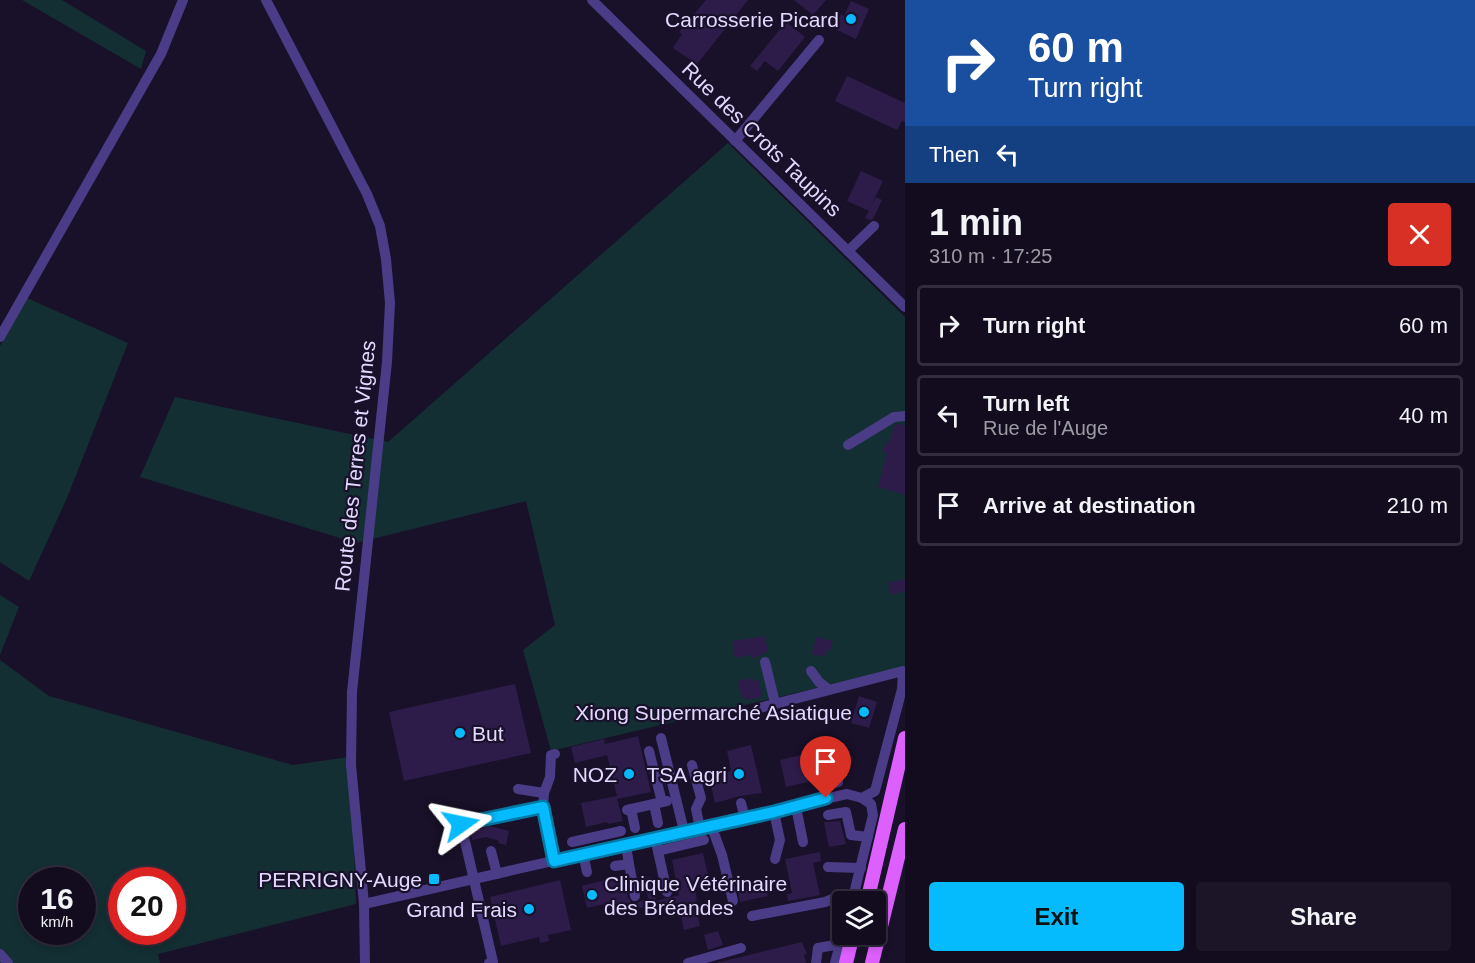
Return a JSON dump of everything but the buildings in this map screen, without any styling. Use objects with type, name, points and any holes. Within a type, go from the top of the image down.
[{"type":"main road","points":[[870,891],[905,738]]},
{"type":"main road","points":[[858,891],[877,834],[887,814]]},
{"type":"main road","points":[[872,963],[905,828]]},
{"type":"main road","points":[[846,963],[850,945]]},
{"type":"main road","points":[[854,963],[858,945]]},
{"type":"street","points":[[0,337],[162,54],[183,0]]},
{"type":"street","name":"Route des Terres et Vignes","points":[[266,0],[367,194],[381,226],[386,259],[390,303],[387,362],[352,692],[352,782],[364,904],[365,963]]},
{"type":"street","name":"Rue des Crots Taupins","points":[[592,0],[905,307]]},
{"type":"street","points":[[735,141],[819,40]]},
{"type":"street","points":[[848,251],[874,226]]},
{"type":"street","points":[[848,445],[894,417],[905,416]]},
{"type":"street","points":[[765,662],[775,703]]},
{"type":"street","points":[[759,708],[904,668],[902,690],[875,791],[862,798]]},
{"type":"street","points":[[812,671],[819,682],[828,689]]},
{"type":"street","points":[[661,738],[684,831]]},
{"type":"street","points":[[649,751],[658,803],[658,823]]},
{"type":"street","points":[[554,861],[543,807],[544,793],[550,777],[551,755],[555,754]]},
{"type":"street","points":[[826,798],[824,786],[838,782],[834,764]]},
{"type":"street","points":[[692,765],[701,798],[696,810],[722,855],[733,901]]},
{"type":"street","points":[[518,789],[544,793]]},
{"type":"street","points":[[364,904],[847,794],[862,798],[871,804],[873,815],[857,891]]},
{"type":"street","points":[[635,828],[629,810],[676,799]]},
{"type":"street","points":[[741,803],[746,818]]},
{"type":"street","points":[[489,963],[493,962],[461,824],[543,807]]},
{"type":"street","points":[[796,807],[803,843]]},
{"type":"street","points":[[774,812],[780,840],[775,859]]},
{"type":"street","points":[[828,815],[846,813],[851,835],[868,837]]},
{"type":"street","points":[[572,842],[621,831]]},
{"type":"street","points":[[587,872],[589,838]]},
{"type":"street","points":[[656,838],[667,892]]},
{"type":"street","points":[[658,851],[704,840]]},
{"type":"street","points":[[626,844],[636,896]]},
{"type":"street","points":[[491,851],[497,874]]},
{"type":"street","points":[[615,866],[629,864]]},
{"type":"street","points":[[828,867],[861,868]]},
{"type":"street","points":[[752,916],[832,900]]},
{"type":"street","points":[[816,963],[818,948],[834,945]]},
{"type":"street","points":[[835,963],[840,945]]},
{"type":"street","points":[[688,963],[741,948]]},
{"type":"street","points":[[0,954],[8,963]]},
{"type":"green space","points":[[22,0],[62,0],[146,51],[141,69]]},
{"type":"green space","points":[[728,143],[905,317],[905,667],[551,751],[523,650],[555,625],[526,501],[356,543],[140,477],[175,397],[388,442]]},
{"type":"green space","points":[[27,298],[128,343],[67,498],[29,581],[0,562],[0,346]]},
{"type":"green space","points":[[0,595],[19,607],[0,655]]},
{"type":"green space","points":[[0,660],[49,696],[293,765],[349,757],[356,904],[158,954],[160,963],[0,963]]},
{"type":"place","name":"Carrosserie Picard","points":[[851,19]]},
{"type":"place","name":"Xiong Supermarché Asiatique","points":[[864,712]]},
{"type":"place","name":"But","points":[[460,733]]},
{"type":"place","name":"NOZ","points":[[629,774]]},
{"type":"place","name":"TSA agri","points":[[739,774]]},
{"type":"place","name":"PERRIGNY-Auge","points":[[434,879]]},
{"type":"place","name":"Clinique Vétérinaire des Bréandes","points":[[592,895]]},
{"type":"place","name":"Grand Frais","points":[[529,909]]},
{"type":"route","points":[[461,824],[543,807],[554,861],[796,807],[826,798]]}]
